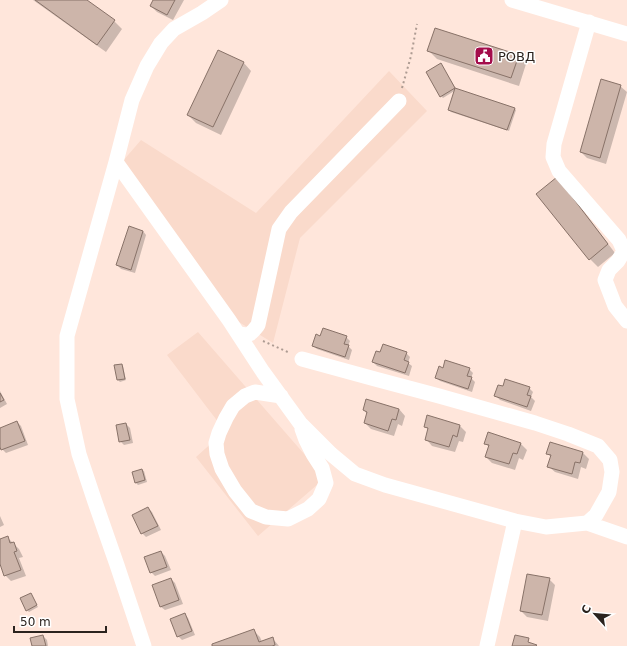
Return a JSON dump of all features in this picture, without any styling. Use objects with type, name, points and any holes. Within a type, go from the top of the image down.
[{"type":"street","points":[[144,646],[79,454],[68,399],[67,336],[132,100],[147,66],[161,43],[174,29],[221,0]]},
{"type":"street","points":[[512,0],[529,2],[627,34]]},
{"type":"street","points":[[588,22],[554,144],[553,157],[559,171],[619,240],[624,251],[618,261],[609,270],[605,280],[615,306],[627,320]]},
{"type":"street","points":[[245,333],[258,325],[279,229],[291,212],[399,101]]},
{"type":"street","points":[[116,162],[245,333],[263,372],[300,423],[331,454],[355,474],[385,485],[546,528],[587,522],[627,537]]},
{"type":"street","points":[[302,358],[535,423],[598,446],[610,460],[612,472],[609,492],[596,515],[587,522]]},
{"type":"street","points":[[281,396],[255,392],[245,396],[233,406],[219,433],[216,443],[217,454],[222,469],[251,511],[266,517],[288,519],[308,509],[319,499],[326,483],[322,468],[306,440],[300,423]]},
{"type":"street","points":[[487,646],[516,521]]},
{"type":"path","points":[[399,101],[411,56],[417,24]]},
{"type":"path","points":[[245,333],[302,358]]},
{"type":"shaded area","points":[[389,71],[427,111],[300,238],[273,343],[234,319],[122,162],[141,140],[256,213]]},
{"type":"shaded area","points":[[198,332],[325,478],[258,536],[196,457],[225,431],[167,355]]},
{"type":"building","points":[[35,0],[87,0],[115,20],[97,45]]},
{"type":"building","points":[[153,0],[175,0],[167,15],[150,6]]},
{"type":"building","points":[[435,28],[519,55],[511,78],[427,51]]},
{"type":"building","points":[[218,50],[244,62],[213,127],[187,115]]},
{"type":"building","points":[[441,63],[455,88],[440,97],[426,72]]},
{"type":"building","points":[[601,79],[621,85],[600,158],[580,152]]},
{"type":"building","points":[[455,88],[515,108],[507,130],[448,110]]},
{"type":"building","points":[[557,177],[608,244],[589,260],[536,194]]},
{"type":"building","points":[[129,226],[143,231],[131,270],[116,265]]},
{"type":"building","points":[[323,328],[347,336],[344,344],[349,345],[345,357],[312,346],[316,334],[320,336]]},
{"type":"building","points":[[383,344],[407,352],[404,360],[409,362],[405,373],[372,362],[376,351],[380,352]]},
{"type":"building","points":[[445,360],[470,368],[467,376],[472,377],[468,389],[435,378],[439,366],[443,368]]},
{"type":"building","points":[[122,364],[125,379],[117,380],[114,365]]},
{"type":"building","points":[[505,379],[530,387],[527,395],[531,396],[527,407],[494,396],[498,385],[503,386]]},
{"type":"building","points":[[0,393],[4,400],[0,402]]},
{"type":"building","points":[[366,399],[399,409],[396,420],[392,419],[388,431],[364,423],[367,412],[363,410]]},
{"type":"building","points":[[427,415],[460,425],[457,437],[453,435],[449,447],[425,440],[428,428],[424,427]]},
{"type":"building","points":[[17,421],[25,441],[1,450],[0,428]]},
{"type":"building","points":[[126,423],[130,440],[119,442],[116,425]]},
{"type":"building","points":[[488,432],[521,443],[517,454],[513,453],[509,464],[485,457],[489,445],[484,444]]},
{"type":"building","points":[[550,442],[583,452],[580,463],[575,462],[572,474],[547,467],[551,455],[546,454]]},
{"type":"building","points":[[142,469],[145,480],[135,483],[132,472]]},
{"type":"building","points":[[148,507],[158,526],[141,534],[132,515]]},
{"type":"building","points":[[8,536],[10,543],[14,542],[17,551],[14,552],[21,570],[4,576],[0,564],[0,539]]},
{"type":"building","points":[[161,551],[167,567],[150,573],[144,557]]},
{"type":"building","points":[[527,574],[550,578],[542,615],[520,611]]},
{"type":"building","points":[[171,578],[179,600],[160,607],[152,585]]},
{"type":"building","points":[[31,593],[37,605],[26,611],[20,598]]},
{"type":"building","points":[[185,613],[192,631],[177,637],[170,619]]},
{"type":"building","points":[[254,629],[259,642],[273,637],[275,645],[212,646],[212,644]]},
{"type":"building","points":[[43,635],[46,646],[32,646],[30,638]]},
{"type":"building","points":[[515,635],[529,638],[528,642],[537,645],[512,646]]},
{"type":"place","name":"РОВД","points":[[484,56]]}]
